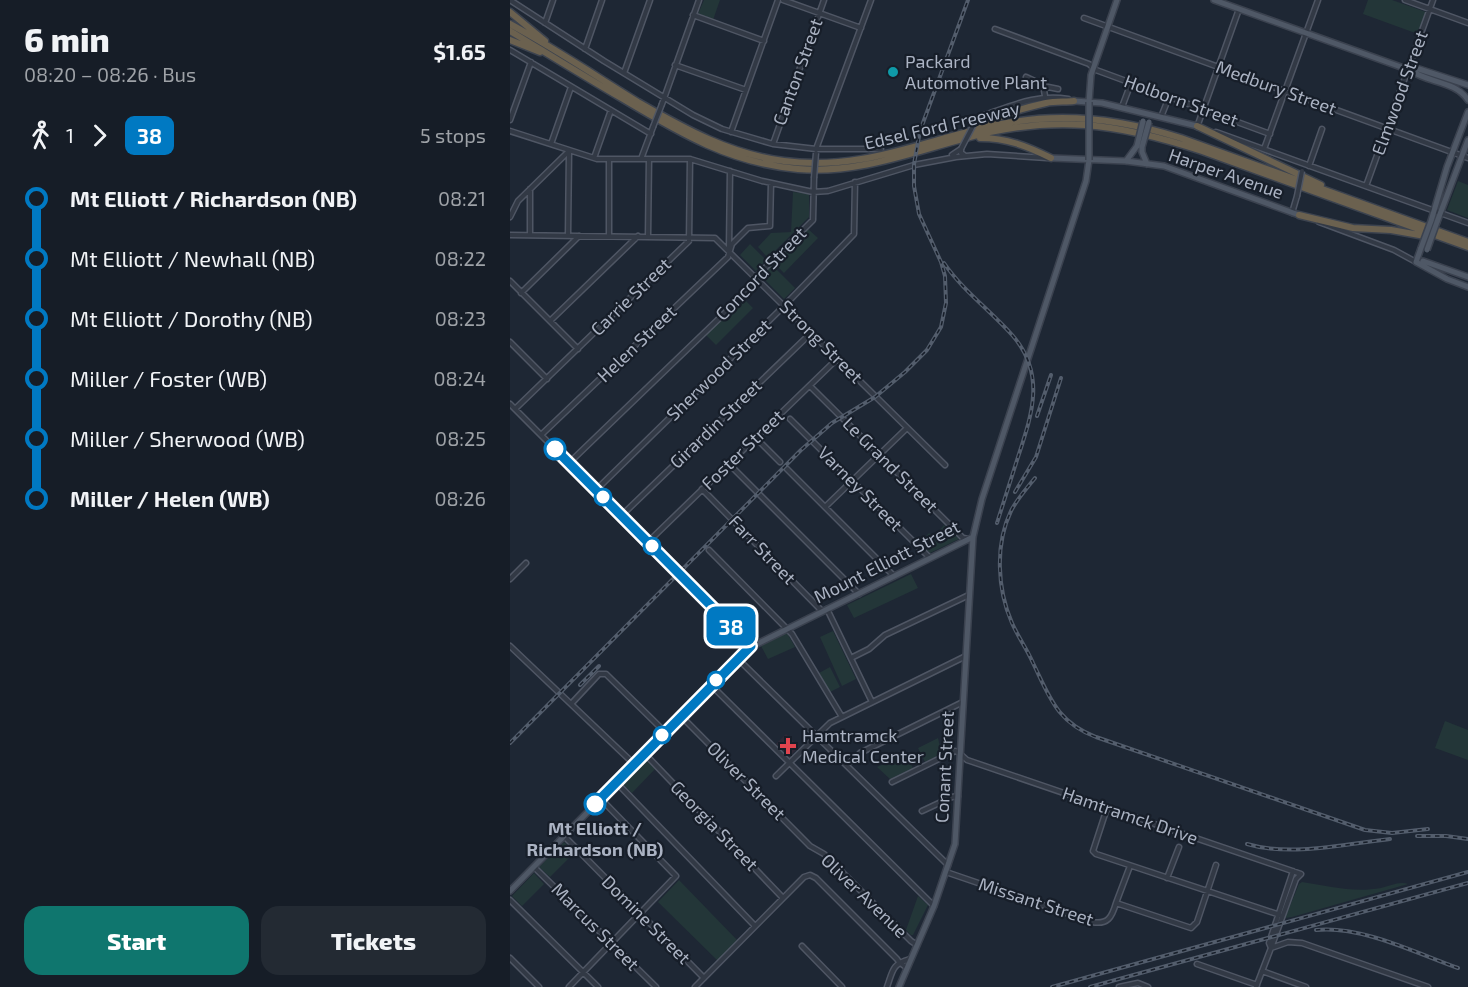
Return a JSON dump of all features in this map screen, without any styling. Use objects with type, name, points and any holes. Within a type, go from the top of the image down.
[{"type":"highway","points":[[510,12],[553,53]]},
{"type":"highway","name":"Edsel Ford Freeway","points":[[510,24],[689,138],[723,153],[765,164],[804,169],[855,167],[1017,127],[1061,124],[1102,126],[1129,130],[1202,151],[1468,247]]},
{"type":"highway","name":"Edsel Ford Freeway","points":[[510,31],[553,53],[690,132],[719,145],[766,158],[804,163],[835,163],[908,150],[1007,123],[1049,118],[1107,121],[1133,125],[1181,138],[1468,242]]},
{"type":"highway","points":[[510,40],[553,53]]},
{"type":"highway","points":[[976,130],[990,120],[1024,109],[1046,103],[1074,100]]},
{"type":"highway","points":[[1197,126],[1364,205]]},
{"type":"highway","points":[[967,138],[998,138],[1017,142],[1051,158]]},
{"type":"highway","points":[[1295,214],[1353,228],[1391,230],[1441,238]]},
{"type":"main road","name":"Mount Elliott Street","points":[[510,891],[751,646],[973,537],[982,499],[1086,181],[1089,160],[1089,102],[1093,67],[1117,0]]},
{"type":"main road","points":[[1214,0],[1409,69],[1455,89],[1465,95],[1468,100]]},
{"type":"main road","points":[[1409,69],[1419,69],[1468,85]]},
{"type":"main road","points":[[1455,89],[1460,86],[1460,81]]},
{"type":"main road","name":"Harper Avenue","points":[[1074,100],[1122,107],[1197,126]]},
{"type":"main road","points":[[1126,161],[1139,146],[1146,121],[1140,111]]},
{"type":"main road","points":[[1420,262],[1437,212],[1453,152],[1468,112]]},
{"type":"main road","points":[[1146,121],[1161,116]]},
{"type":"main road","points":[[1462,130],[1468,119]]},
{"type":"main road","points":[[1437,212],[1465,156],[1468,140]]},
{"type":"main road","points":[[1139,146],[1147,164]]},
{"type":"main road","name":"Harper Avenue","points":[[1051,158],[1126,161],[1164,166],[1295,214]]},
{"type":"main road","points":[[1420,262],[1468,277]]},
{"type":"main road","points":[[1420,262],[1447,279],[1468,287]]},
{"type":"main road","name":"Conant Street","points":[[899,987],[934,906],[955,844],[973,537]]},
{"type":"street","points":[[510,0],[624,73],[704,121],[730,132],[773,144],[816,151],[881,150]]},
{"type":"street","points":[[545,23],[553,0]]},
{"type":"street","points":[[585,49],[602,0]]},
{"type":"street","points":[[624,73],[650,0]]},
{"type":"street","points":[[641,159],[699,0]]},
{"type":"street","points":[[730,132],[778,0]]},
{"type":"street","points":[[783,0],[861,28]]},
{"type":"street","name":"Canton Street","points":[[773,144],[824,0]]},
{"type":"street","name":"Concord Street","points":[[569,463],[755,284],[758,275],[813,220],[816,151],[871,0]]},
{"type":"street","points":[[1264,149],[1318,0]]},
{"type":"street","points":[[1405,0],[1468,23]]},
{"type":"street","name":"Elmwood Street","points":[[1366,186],[1433,0]]},
{"type":"street","points":[[1197,126],[1239,9]]},
{"type":"street","points":[[693,15],[764,41]]},
{"type":"street","name":"Medbury Street","points":[[1084,18],[1465,156]]},
{"type":"street","name":"Holborn Street","points":[[995,29],[1089,63],[1096,70],[1270,134]]},
{"type":"street","points":[[510,50],[651,134]]},
{"type":"street","points":[[510,120],[531,63]]},
{"type":"street","points":[[675,65],[746,90]]},
{"type":"street","points":[[1026,77],[1043,86],[1058,89]]},
{"type":"street","points":[[1122,107],[1131,83]]},
{"type":"street","points":[[1043,86],[1045,96]]},
{"type":"street","points":[[551,144],[571,87]]},
{"type":"street","name":"Harper Avenue","points":[[945,159],[961,148],[975,122],[981,116],[1045,96],[1074,100]]},
{"type":"street","points":[[1161,116],[1169,97]]},
{"type":"street","points":[[594,158],[611,110]]},
{"type":"street","name":"Harper Avenue","points":[[1197,126],[1468,223]]},
{"type":"street","points":[[1309,166],[1322,129]]},
{"type":"street","name":"Harper Avenue","points":[[510,131],[594,158],[690,159],[771,183],[813,192],[824,192],[855,182],[965,155],[1051,158]]},
{"type":"street","points":[[961,148],[965,155]]},
{"type":"street","points":[[510,216],[518,201],[569,151]]},
{"type":"street","points":[[568,235],[569,151]]},
{"type":"street","points":[[609,159],[609,236]]},
{"type":"street","points":[[648,236],[649,159]]},
{"type":"street","points":[[689,237],[690,159]]},
{"type":"street","points":[[1295,214],[1303,163]]},
{"type":"street","points":[[729,251],[730,171]]},
{"type":"street","name":"Sherwood Street","points":[[596,490],[784,306],[855,233],[855,182]]},
{"type":"street","name":"Helen Street","points":[[541,435],[728,257],[733,243],[748,227],[770,226],[771,183]]},
{"type":"street","points":[[530,189],[530,235]]},
{"type":"street","name":"Harper Avenue","points":[[1295,214],[1387,247],[1420,262]]},
{"type":"street","name":"Strong Street","points":[[510,235],[716,238],[945,465]]},
{"type":"street","points":[[522,293],[580,236]]},
{"type":"street","points":[[550,321],[638,236]]},
{"type":"street","name":"Carrie Street","points":[[515,409],[689,241],[689,237]]},
{"type":"street","points":[[510,281],[578,349]]},
{"type":"street","name":"Girardin Street","points":[[621,516],[811,333]]},
{"type":"street","points":[[510,342],[547,379]]},
{"type":"street","name":"Foster Street","points":[[648,542],[837,359]]},
{"type":"street","name":"Le Grand Street","points":[[810,386],[963,538],[973,537]]},
{"type":"street","points":[[510,404],[751,646]]},
{"type":"street","name":"Varney Street","points":[[790,419],[931,559]]},
{"type":"street","points":[[825,507],[907,428]]},
{"type":"street","points":[[756,438],[780,462]]},
{"type":"street","points":[[729,464],[859,594]]},
{"type":"street","points":[[787,469],[895,576]]},
{"type":"street","name":"Farr Street","points":[[702,489],[824,610],[872,702]]},
{"type":"street","points":[[710,550],[787,628],[842,717]]},
{"type":"street","points":[[510,579],[526,563]]},
{"type":"street","points":[[851,658],[869,649],[885,635],[969,595]]},
{"type":"street","points":[[510,646],[634,764]]},
{"type":"street","points":[[776,776],[830,723],[966,656]]},
{"type":"street","points":[[738,659],[948,866]]},
{"type":"street","points":[[570,704],[599,674],[606,674],[665,732]]},
{"type":"street","points":[[711,685],[934,906]]},
{"type":"street","points":[[847,765],[860,753],[964,702]]},
{"type":"street","name":"Oliver Street","points":[[681,716],[811,847]]},
{"type":"street","points":[[892,782],[955,751],[961,754]]},
{"type":"street","name":"Georgia Street","points":[[644,753],[783,898]]},
{"type":"street","name":"Hamtramck Drive","points":[[961,754],[967,760],[1301,873],[1296,879],[1281,916]]},
{"type":"street","points":[[616,782],[755,926]]},
{"type":"street","points":[[922,811],[959,796]]},
{"type":"street","points":[[569,987],[676,876],[600,798]]},
{"type":"street","points":[[1107,808],[1093,851],[1096,854],[1281,916]]},
{"type":"street","name":"Domine Street","points":[[564,836],[704,978]]},
{"type":"street","name":"Oliver Avenue","points":[[811,847],[824,854],[917,945]]},
{"type":"street","points":[[1167,878],[1179,847]]},
{"type":"street","points":[[1116,903],[1191,928],[1197,922],[1216,865]]},
{"type":"street","name":"Missant Street","points":[[946,872],[1100,924],[1112,917],[1130,866]]},
{"type":"street","name":"Marcus Street","points":[[534,867],[656,987]]},
{"type":"street","points":[[1197,964],[1256,986],[1271,948],[1293,871]]},
{"type":"street","points":[[694,987],[783,898],[810,875],[816,878],[907,968]]},
{"type":"street","points":[[510,900],[598,987]]},
{"type":"street","points":[[1271,948],[1288,942],[1302,943],[1428,987]]},
{"type":"street","points":[[802,946],[842,987]]},
{"type":"street","points":[[510,958],[540,987]]},
{"type":"street","points":[[887,987],[895,966],[899,962],[910,959]]},
{"type":"street","points":[[1262,971],[1306,987]]},
{"type":"street","points":[[1119,987],[1138,983],[1148,987]]},
{"type":"shaded area","points":[[704,0],[720,0],[713,20],[698,14]]},
{"type":"shaded area","points":[[1368,0],[1392,0],[1426,12],[1418,34],[1363,14]]},
{"type":"shaded area","points":[[1458,181],[1468,185],[1468,218],[1447,210]]},
{"type":"shaded area","points":[[793,192],[809,194],[809,217],[768,258],[758,247],[771,233],[791,232]]},
{"type":"shaded area","points":[[808,229],[818,238],[784,273],[774,263]]},
{"type":"shaded area","points":[[750,244],[766,260],[756,271],[740,255]]},
{"type":"shaded area","points":[[772,265],[795,288],[784,299],[761,276]]},
{"type":"shaded area","points":[[743,298],[753,308],[716,345],[706,335]]},
{"type":"shaded area","points":[[944,525],[959,539],[930,553],[920,543],[929,533],[933,537]]},
{"type":"shaded area","points":[[911,574],[918,588],[854,618],[847,605]]},
{"type":"shaded area","points":[[833,631],[856,679],[842,686],[820,637]]},
{"type":"shaded area","points":[[787,633],[795,647],[768,659],[761,646]]},
{"type":"shaded area","points":[[830,667],[840,687],[830,692],[819,673]]},
{"type":"shaded area","points":[[1445,721],[1468,730],[1468,760],[1435,748]]},
{"type":"shaded area","name":"Hamtramck Medical Center","points":[[786,734],[799,747],[789,757],[776,744]]},
{"type":"shaded area","points":[[938,738],[943,753],[925,762],[918,748]]},
{"type":"shaded area","points":[[906,754],[913,768],[890,779],[877,767]]},
{"type":"shaded area","points":[[645,759],[655,769],[632,793],[622,783]]},
{"type":"shaded area","points":[[564,842],[575,852],[550,877],[539,867]]},
{"type":"shaded area","points":[[534,873],[544,884],[522,906],[512,896]]},
{"type":"shaded area","points":[[679,880],[737,940],[718,961],[658,902]]},
{"type":"shaded area","points":[[1302,882],[1361,890],[1398,883],[1408,884],[1285,918],[1299,884]]},
{"type":"shaded area","points":[[918,896],[928,905],[911,935],[906,930]]},
{"type":"railway","points":[[510,743],[801,450],[832,423],[875,397],[927,350],[941,327],[946,303],[945,276],[919,214],[914,186],[914,164],[920,131],[968,0]]},
{"type":"railway","points":[[944,263],[960,283],[1013,336],[1030,365],[1033,395],[1028,425],[997,523]]},
{"type":"railway","points":[[1037,416],[1051,375]]},
{"type":"railway","points":[[1015,492],[1036,457],[1061,378]]},
{"type":"railway","points":[[1035,478],[1016,502],[1006,524],[1000,552],[1001,581],[1003,596],[1014,628],[1050,698],[1063,716],[1072,724],[1096,737],[1365,830],[1392,833],[1428,829]]},
{"type":"railway","points":[[580,685],[599,666]]},
{"type":"railway","points":[[1417,836],[1468,839]]},
{"type":"railway","points":[[1247,844],[1264,848],[1300,849],[1390,839]]},
{"type":"railway","points":[[1052,987],[1468,872]]},
{"type":"railway","points":[[1090,987],[1468,883]]},
{"type":"railway","points":[[1316,930],[1351,932],[1369,936],[1458,968]]},
{"type":"bus line","name":"38","points":[[555,449],[751,646],[595,804]]},
{"type":"place","name":"Packard Automotive Plant","points":[[893,72]]},
{"type":"place","name":"Hamtramck Medical Center","points":[[788,746]]},
{"type":"place","name":"Mt Elliott / Richardson (NB)","points":[[595,804]]}]
